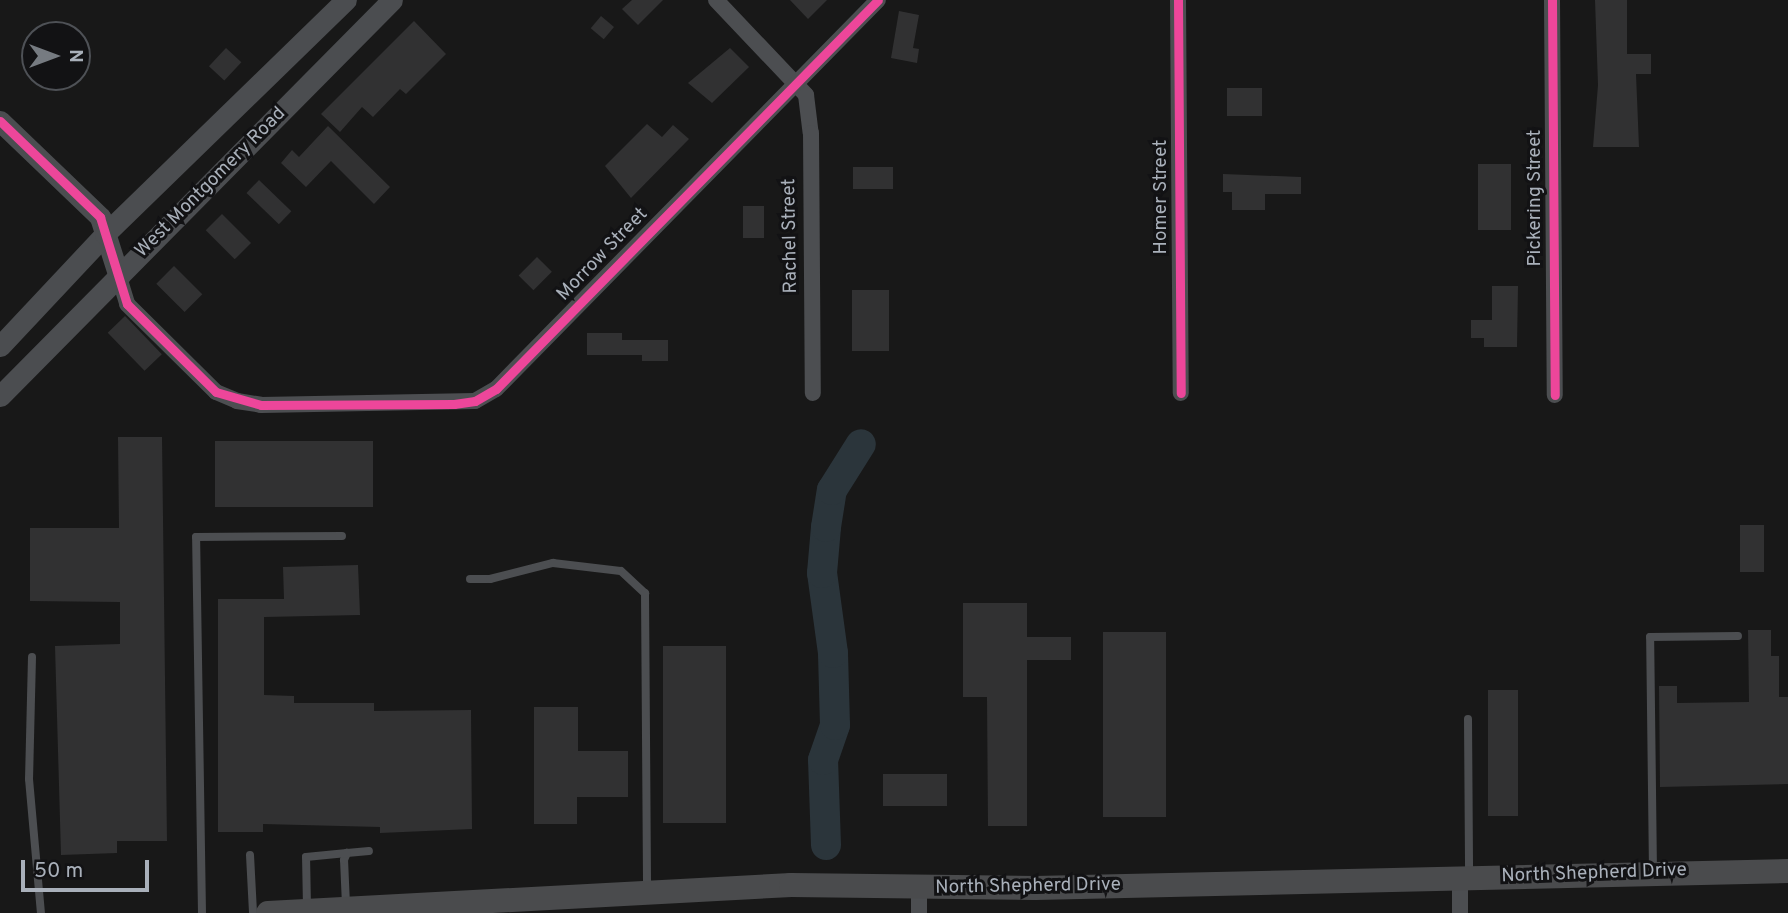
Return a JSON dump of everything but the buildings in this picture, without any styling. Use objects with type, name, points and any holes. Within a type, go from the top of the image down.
[{"type":"main road","name":"West Montgomery Road","points":[[0,346],[105,234],[346,0]]},
{"type":"main road","name":"West Montgomery Road","points":[[0,396],[392,0]]},
{"type":"main road","points":[[325,21],[349,45]]},
{"type":"main road","points":[[0,121],[100,217],[119,277]]},
{"type":"main road","name":"North Shepherd Drive","points":[[268,913],[791,885],[919,888],[1788,871]]},
{"type":"street","points":[[716,0],[797,81]]},
{"type":"street","name":"Morrow Street","points":[[119,277],[127,304],[216,392],[249,403],[454,404],[475,401],[496,389],[878,0]]},
{"type":"street","name":"Homer Street","points":[[1178,0],[1181,393]]},
{"type":"street","name":"Pickering Street","points":[[1552,0],[1555,395]]},
{"type":"street","name":"Rachel Street","points":[[797,81],[806,95],[811,133],[813,393]]},
{"type":"street","points":[[1460,913],[1464,879]]},
{"type":"street","points":[[919,888],[919,913]]},
{"type":"lane","points":[[202,913],[196,537],[342,536]]},
{"type":"lane","points":[[470,579],[490,579],[553,563],[621,571],[645,593],[647,892]]},
{"type":"lane","points":[[1653,872],[1650,637],[1738,636]]},
{"type":"lane","points":[[32,657],[29,779],[41,913]]},
{"type":"lane","points":[[1464,879],[1468,719]]},
{"type":"lane","points":[[307,910],[306,857],[369,851]]},
{"type":"lane","points":[[346,908],[347,853]]},
{"type":"lane","points":[[250,855],[253,913]]},
{"type":"waterway","points":[[826,845],[823,760],[835,725],[833,653],[822,573],[826,527],[832,490],[861,444]]},
{"type":"cycle path","points":[[0,121],[100,217],[127,304],[216,392],[261,405],[454,404],[475,401],[496,389],[878,0]]},
{"type":"cycle path","points":[[1178,0],[1181,393]]},
{"type":"cycle path","points":[[1552,0],[1555,395]]}]
